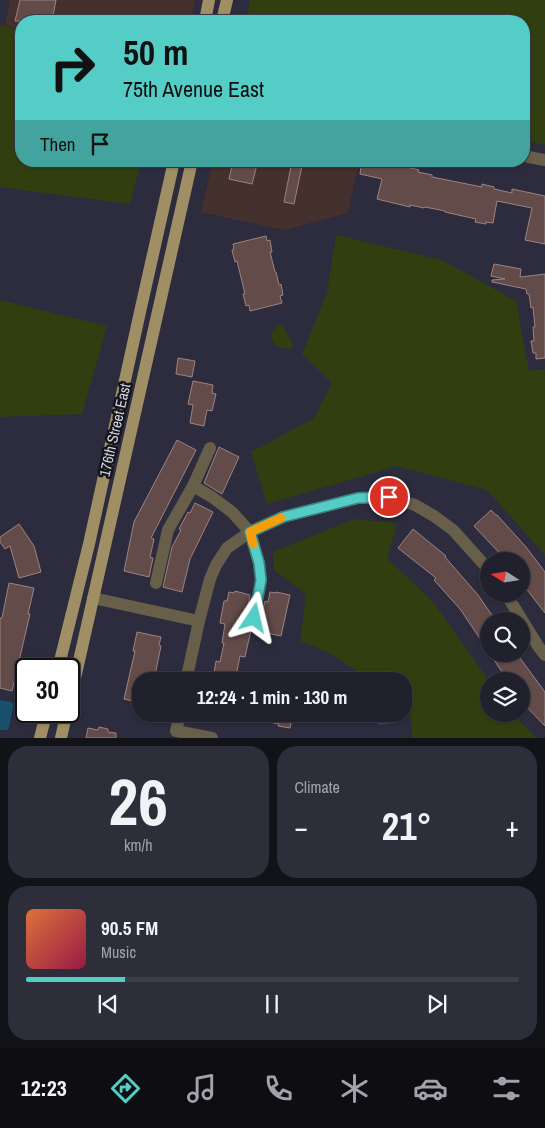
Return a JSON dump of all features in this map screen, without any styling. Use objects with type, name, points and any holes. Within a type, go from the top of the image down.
[{"type":"main road","points":[[206,15],[209,0]]},
{"type":"main road","points":[[223,15],[227,0]]},
{"type":"main road","name":"176th Street East","points":[[61,658],[89,544],[173,167]]},
{"type":"main road","name":"176th Street East","points":[[80,658],[191,167]]},
{"type":"main road","points":[[89,544],[86,587],[93,598]]},
{"type":"main road","points":[[40,738],[44,723]]},
{"type":"main road","points":[[61,738],[64,723]]},
{"type":"street","points":[[530,157],[545,160]]},
{"type":"street","points":[[156,584],[168,530],[193,486],[210,448]]},
{"type":"street","points":[[193,486],[232,512],[250,532],[259,563],[261,580],[254,618]]},
{"type":"street","points":[[188,672],[199,620],[210,579],[216,565],[227,548],[250,532],[283,517],[358,498],[389,497],[415,505],[434,516],[453,530],[480,560]]},
{"type":"street","points":[[93,598],[199,620]]},
{"type":"street","points":[[511,602],[545,655]]},
{"type":"street","points":[[178,722],[176,731],[212,738]]},
{"type":"shaded area","points":[[10,0],[195,0],[192,15],[15,15],[15,28],[5,26]]},
{"type":"shaded area","points":[[212,167],[358,167],[348,213],[284,230],[201,212]]},
{"type":"green space","points":[[250,0],[545,0],[545,145],[530,141],[530,15],[247,15]]},
{"type":"green space","points":[[0,25],[15,29],[15,167],[139,167],[130,204],[0,187]]},
{"type":"green space","points":[[336,235],[442,260],[516,301],[529,371],[545,369],[545,555],[487,490],[397,466],[267,504],[251,452],[314,418],[332,383],[302,354],[327,293]]},
{"type":"green space","points":[[0,300],[107,326],[82,414],[0,417]]},
{"type":"green space","points":[[282,325],[293,348],[288,349],[276,346],[272,339],[271,334],[273,330]]},
{"type":"green space","points":[[354,519],[397,523],[387,558],[434,603],[483,672],[480,672],[480,722],[520,722],[537,738],[413,738],[411,722],[412,672],[358,672],[330,653],[300,641],[306,594],[274,570],[273,552]]},
{"type":"water","points":[[0,700],[13,704],[7,730],[0,730]]},
{"type":"water","points":[[378,722],[396,722],[396,723],[379,725]]},
{"type":"building","points":[[20,0],[56,0],[53,15],[16,15]]},
{"type":"building","points":[[232,167],[256,167],[252,184],[229,179]]},
{"type":"building","points":[[291,167],[302,167],[294,204],[284,202]]},
{"type":"building","points":[[361,167],[406,167],[432,175],[432,177],[482,187],[482,184],[512,193],[512,189],[545,196],[545,244],[525,240],[532,208],[497,201],[493,223],[475,222],[476,219],[445,211],[410,205],[410,207],[377,199],[382,179],[360,174]]},
{"type":"building","points":[[266,236],[267,241],[270,240],[272,252],[270,252],[275,272],[279,285],[281,284],[283,295],[280,296],[282,303],[250,311],[249,305],[246,306],[237,261],[235,262],[232,250],[234,249],[233,244]]},
{"type":"building","points":[[494,264],[521,269],[520,277],[545,274],[545,358],[536,359],[536,353],[533,353],[531,341],[534,341],[533,327],[535,327],[533,307],[531,308],[529,294],[527,294],[526,289],[492,282],[492,280],[505,279],[491,276]]},
{"type":"building","points":[[178,358],[195,361],[192,377],[176,374]]},
{"type":"building","points":[[193,381],[213,385],[212,393],[216,394],[212,411],[207,410],[204,426],[190,423],[193,405],[188,404]]},
{"type":"building","points":[[177,440],[196,450],[151,538],[154,539],[150,557],[153,558],[149,577],[124,571],[134,522]]},
{"type":"building","points":[[219,447],[239,457],[222,494],[204,483]]},
{"type":"building","points":[[195,503],[213,512],[190,559],[182,592],[163,587],[172,547],[181,530],[179,529]]},
{"type":"building","points":[[491,510],[530,552],[499,552],[474,526]]},
{"type":"building","points":[[19,524],[34,546],[41,572],[19,578],[10,546],[5,549],[0,542],[0,537]]},
{"type":"building","points":[[413,529],[446,556],[478,595],[480,602],[483,602],[490,612],[480,612],[480,639],[460,609],[434,580],[436,578],[398,548]]},
{"type":"building","points":[[530,552],[545,572],[545,613],[530,594]]},
{"type":"building","points":[[9,583],[34,588],[20,658],[15,658],[15,678],[12,691],[0,688],[0,618],[2,618]]},
{"type":"building","points":[[235,591],[250,595],[246,621],[248,625],[253,627],[260,624],[265,601],[268,602],[270,592],[290,595],[281,636],[251,630],[245,657],[240,656],[237,672],[214,672],[216,661],[220,662],[224,643],[222,643],[225,624],[220,623],[224,601],[227,601],[229,592],[234,593]]},
{"type":"building","points":[[137,632],[161,637],[156,672],[132,672],[132,701],[124,699],[135,651],[133,651]]},
{"type":"building","points":[[495,662],[523,662],[545,692],[545,726],[530,710],[530,672],[502,672]]},
{"type":"building","points":[[269,722],[291,722],[290,728],[278,726],[279,724]]},
{"type":"building","points":[[99,727],[108,729],[108,732],[116,733],[116,738],[86,738],[88,728],[98,730]]},
{"type":"slow traffic","points":[[253,544],[250,532],[281,518]]},
{"type":"route","points":[[254,618],[261,580],[259,563],[250,532],[283,517],[358,498],[389,497]]}]
